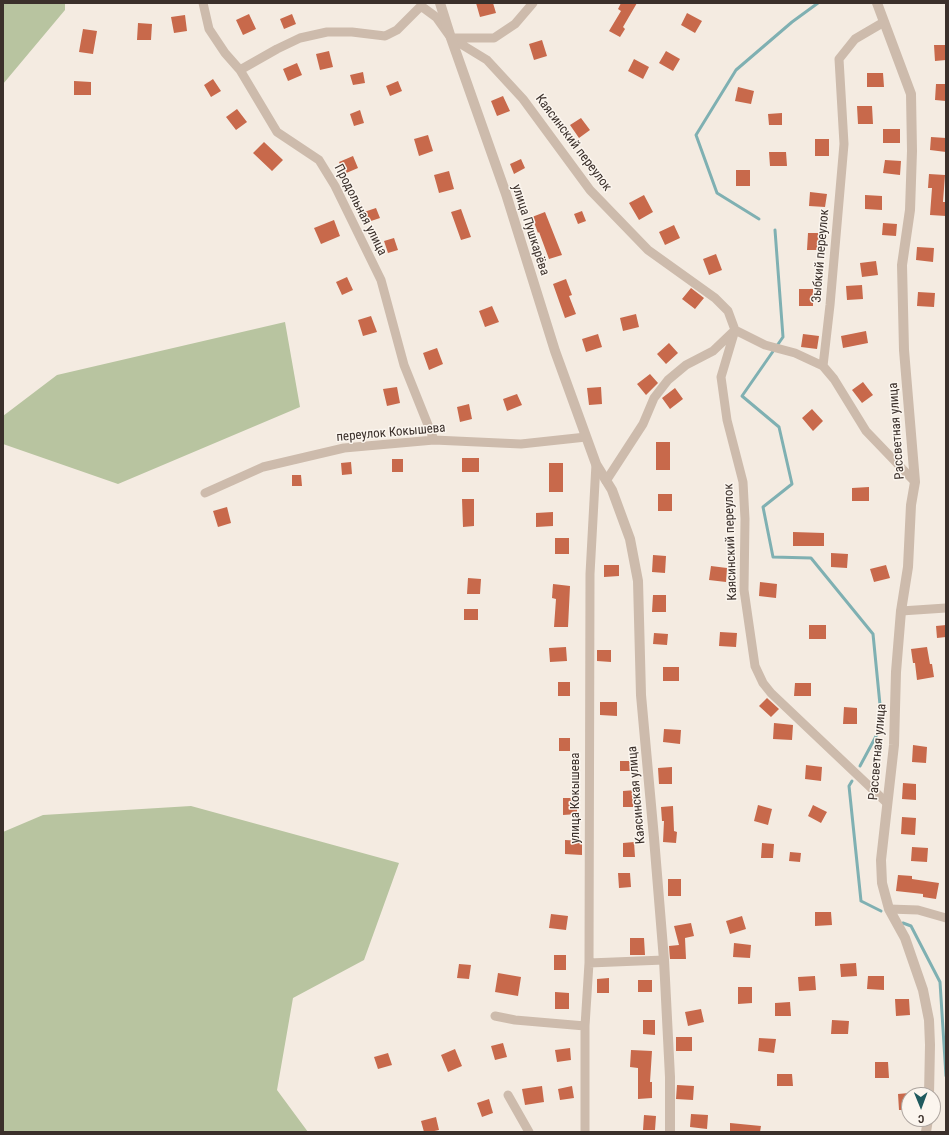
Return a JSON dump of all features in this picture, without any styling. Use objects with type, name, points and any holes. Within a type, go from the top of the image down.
[{"type":"street","name":"Продольная улица","points":[[203,3],[209,29],[225,53],[240,70],[277,132],[319,160],[336,186],[381,280],[404,365],[434,440]]},
{"type":"street","name":"улица Пушкарёва","points":[[440,3],[506,194],[555,351],[596,464]]},
{"type":"street","points":[[240,70],[300,38],[327,32],[352,32],[385,36],[397,30],[418,5],[436,17],[451,38],[494,38],[515,24],[532,3]]},
{"type":"street","name":"Рассветная улица","points":[[877,3],[911,94],[912,152],[910,210],[902,265],[904,350],[915,482],[911,505],[908,568],[901,611],[896,672],[894,745],[881,860],[882,883],[889,910],[905,938],[923,990],[929,1020],[929,1087]]},
{"type":"street","name":"Зыбкий переулок","points":[[824,366],[844,144],[839,59],[855,39],[884,22]]},
{"type":"street","name":"Каясинский переулок","points":[[451,38],[487,60],[522,99],[590,190],[648,250],[715,298],[728,311],[735,330],[721,377],[727,420],[743,482],[745,519],[744,590],[755,666],[763,683],[771,692],[887,803]]},
{"type":"street","points":[[606,481],[643,424],[654,398],[668,380],[686,365],[713,351],[735,330],[768,346],[795,354],[824,366],[834,379],[866,431],[915,482]]},
{"type":"street","name":"переулок Кокышева","points":[[205,493],[263,467],[344,448],[434,440],[521,444],[586,437]]},
{"type":"street","name":"Каясинская улица","points":[[596,464],[612,490],[630,539],[638,581],[641,696],[664,960],[670,1077],[670,1132]]},
{"type":"street","name":"улица Кокышева","points":[[585,1132],[585,1026],[589,963],[590,574],[596,464]]},
{"type":"street","points":[[901,611],[946,608]]},
{"type":"street","points":[[889,910],[918,910],[946,918]]},
{"type":"street","points":[[589,963],[664,960]]},
{"type":"street","points":[[495,1016],[515,1020],[585,1026]]},
{"type":"street","points":[[508,1094],[529,1132]]},
{"type":"green space","points":[[3,3],[65,3],[65,10],[3,84]]},
{"type":"green space","points":[[285,322],[300,407],[118,484],[3,444],[3,416],[57,375]]},
{"type":"green space","points":[[191,806],[399,863],[364,960],[293,998],[277,1090],[308,1132],[3,1132],[3,832],[43,815]]},
{"type":"building","points":[[476,3],[493,3],[496,13],[480,17]]},
{"type":"building","points":[[621,3],[637,3],[623,27],[625,29],[620,37],[609,31],[621,11],[618,9]]},
{"type":"building","points":[[687,13],[702,21],[695,33],[681,25]]},
{"type":"building","points":[[249,14],[256,29],[243,35],[236,20]]},
{"type":"building","points":[[292,14],[296,24],[284,29],[280,19]]},
{"type":"building","points":[[185,15],[187,31],[174,33],[171,17]]},
{"type":"building","points":[[138,23],[152,24],[151,40],[137,40]]},
{"type":"building","points":[[83,29],[97,31],[93,54],[79,52]]},
{"type":"building","points":[[542,40],[547,56],[534,60],[529,44]]},
{"type":"building","points":[[934,45],[946,45],[946,60],[935,61]]},
{"type":"building","points":[[329,51],[333,67],[320,70],[316,54]]},
{"type":"building","points":[[666,51],[680,59],[673,71],[659,63]]},
{"type":"building","points":[[634,59],[649,67],[643,79],[628,71]]},
{"type":"building","points":[[297,63],[302,75],[288,81],[283,69]]},
{"type":"building","points":[[363,72],[365,83],[353,85],[350,75]]},
{"type":"building","points":[[867,73],[883,73],[884,87],[867,87]]},
{"type":"building","points":[[213,79],[221,91],[211,97],[204,85]]},
{"type":"building","points":[[74,81],[91,82],[91,95],[74,95]]},
{"type":"building","points":[[398,81],[402,91],[390,96],[386,86]]},
{"type":"building","points":[[936,84],[946,84],[946,101],[935,100]]},
{"type":"building","points":[[738,87],[754,91],[751,104],[735,101]]},
{"type":"building","points":[[503,96],[510,111],[497,116],[491,101]]},
{"type":"building","points":[[857,106],[872,106],[873,124],[858,124]]},
{"type":"building","points":[[237,109],[247,122],[236,130],[226,117]]},
{"type":"building","points":[[360,110],[364,123],[354,126],[350,114]]},
{"type":"building","points":[[782,113],[782,125],[769,125],[768,114]]},
{"type":"building","points":[[581,118],[590,130],[579,138],[570,125]]},
{"type":"building","points":[[883,129],[900,129],[900,143],[883,143]]},
{"type":"building","points":[[428,135],[433,151],[419,156],[414,139]]},
{"type":"building","points":[[931,137],[946,138],[946,152],[930,150]]},
{"type":"building","points":[[815,139],[829,139],[829,156],[815,156]]},
{"type":"building","points":[[264,142],[283,160],[272,171],[253,153]]},
{"type":"building","points":[[769,152],[786,152],[787,166],[770,166]]},
{"type":"building","points":[[353,156],[358,168],[344,174],[339,162]]},
{"type":"building","points":[[521,159],[525,168],[514,174],[510,164]]},
{"type":"building","points":[[885,160],[901,161],[900,175],[883,173]]},
{"type":"building","points":[[736,170],[750,170],[750,186],[736,186]]},
{"type":"building","points":[[449,171],[454,189],[439,193],[434,175]]},
{"type":"building","points":[[929,174],[945,175],[943,202],[946,202],[946,216],[930,215],[932,188],[928,188]]},
{"type":"building","points":[[810,192],[827,194],[825,207],[809,206]]},
{"type":"building","points":[[644,195],[653,212],[639,220],[629,203]]},
{"type":"building","points":[[865,195],[882,196],[882,210],[865,209]]},
{"type":"building","points":[[376,208],[380,218],[368,222],[364,212]]},
{"type":"building","points":[[461,209],[471,237],[461,240],[451,212]]},
{"type":"building","points":[[582,211],[586,221],[578,224],[574,214]]},
{"type":"building","points":[[545,212],[562,255],[549,259],[532,217]]},
{"type":"building","points":[[334,220],[340,236],[321,244],[314,228]]},
{"type":"building","points":[[883,223],[897,224],[896,236],[882,235]]},
{"type":"building","points":[[674,225],[680,238],[665,245],[659,232]]},
{"type":"building","points":[[808,233],[822,233],[821,250],[807,250]]},
{"type":"building","points":[[394,238],[398,250],[388,253],[384,241]]},
{"type":"building","points":[[917,247],[934,248],[933,262],[916,260]]},
{"type":"building","points":[[716,254],[722,270],[709,275],[703,259]]},
{"type":"building","points":[[876,261],[878,275],[862,277],[860,263]]},
{"type":"building","points":[[347,277],[353,290],[342,295],[336,282]]},
{"type":"building","points":[[566,279],[572,295],[569,296],[576,314],[565,318],[553,284]]},
{"type":"building","points":[[862,285],[863,299],[847,300],[846,286]]},
{"type":"building","points":[[691,288],[704,298],[695,309],[682,299]]},
{"type":"building","points":[[799,289],[813,289],[813,306],[799,306]]},
{"type":"building","points":[[918,292],[935,293],[934,307],[917,306]]},
{"type":"building","points":[[492,306],[499,322],[485,327],[479,311]]},
{"type":"building","points":[[636,314],[639,327],[623,331],[620,318]]},
{"type":"building","points":[[371,316],[377,332],[363,336],[358,320]]},
{"type":"building","points":[[866,331],[868,343],[843,348],[841,336]]},
{"type":"building","points":[[598,334],[602,347],[586,352],[582,339]]},
{"type":"building","points":[[803,334],[819,336],[817,349],[801,347]]},
{"type":"building","points":[[669,343],[678,353],[666,364],[657,354]]},
{"type":"building","points":[[437,348],[443,364],[429,370],[423,353]]},
{"type":"building","points":[[650,374],[658,383],[646,395],[637,384]]},
{"type":"building","points":[[863,382],[873,395],[862,403],[852,390]]},
{"type":"building","points":[[397,387],[400,403],[387,406],[383,389]]},
{"type":"building","points":[[601,387],[602,404],[589,405],[587,388]]},
{"type":"building","points":[[675,388],[683,399],[670,409],[662,398]]},
{"type":"building","points":[[517,394],[522,405],[507,411],[503,399]]},
{"type":"building","points":[[469,404],[472,419],[460,422],[457,407]]},
{"type":"building","points":[[812,409],[823,421],[813,431],[802,418]]},
{"type":"building","points":[[656,442],[670,442],[670,470],[656,470]]},
{"type":"building","points":[[462,458],[479,458],[479,472],[462,472]]},
{"type":"building","points":[[392,459],[403,459],[403,472],[392,472]]},
{"type":"building","points":[[351,462],[352,474],[342,475],[341,463]]},
{"type":"building","points":[[549,463],[563,463],[563,492],[549,492]]},
{"type":"building","points":[[292,475],[301,475],[302,486],[292,486]]},
{"type":"building","points":[[869,487],[869,501],[852,501],[852,488]]},
{"type":"building","points":[[658,494],[672,494],[672,511],[658,511]]},
{"type":"building","points":[[462,499],[474,499],[474,526],[463,527]]},
{"type":"building","points":[[227,507],[231,523],[218,527],[213,511]]},
{"type":"building","points":[[553,512],[553,526],[536,527],[536,513]]},
{"type":"building","points":[[793,532],[824,533],[824,546],[793,546]]},
{"type":"building","points":[[555,538],[569,538],[569,554],[555,554]]},
{"type":"building","points":[[831,553],[848,554],[847,568],[831,567]]},
{"type":"building","points":[[653,555],[666,556],[665,573],[652,572]]},
{"type":"building","points":[[604,565],[619,565],[619,576],[604,577]]},
{"type":"building","points":[[886,565],[890,578],[874,582],[870,569]]},
{"type":"building","points":[[711,566],[727,568],[726,582],[709,580]]},
{"type":"building","points":[[468,578],[481,579],[480,594],[467,594]]},
{"type":"building","points":[[760,582],[777,584],[776,598],[759,596]]},
{"type":"building","points":[[553,584],[570,586],[568,627],[554,627],[556,599],[552,598]]},
{"type":"building","points":[[653,595],[666,595],[666,612],[652,612]]},
{"type":"building","points":[[464,609],[478,609],[478,620],[464,620]]},
{"type":"building","points":[[809,625],[826,625],[826,639],[809,639]]},
{"type":"building","points":[[946,625],[946,637],[937,638],[936,626]]},
{"type":"building","points":[[720,632],[737,633],[736,647],[719,646]]},
{"type":"building","points":[[654,633],[668,634],[667,645],[653,644]]},
{"type":"building","points":[[566,647],[567,661],[550,662],[549,648]]},
{"type":"building","points":[[927,647],[934,677],[917,680],[915,663],[913,663],[911,649]]},
{"type":"building","points":[[597,650],[611,650],[611,662],[597,661]]},
{"type":"building","points":[[663,667],[679,667],[679,681],[663,681]]},
{"type":"building","points":[[558,682],[570,682],[570,696],[558,696]]},
{"type":"building","points":[[795,683],[811,683],[811,696],[794,696]]},
{"type":"building","points":[[767,698],[779,709],[771,717],[759,706]]},
{"type":"building","points":[[600,702],[617,702],[617,716],[600,715]]},
{"type":"building","points":[[844,707],[857,708],[857,724],[843,724]]},
{"type":"building","points":[[774,723],[793,725],[792,740],[773,739]]},
{"type":"building","points":[[664,729],[681,730],[680,744],[663,742]]},
{"type":"building","points":[[559,738],[570,738],[570,751],[559,751]]},
{"type":"building","points":[[913,745],[927,747],[926,763],[912,762]]},
{"type":"building","points":[[620,761],[632,761],[632,771],[620,771]]},
{"type":"building","points":[[806,765],[822,767],[821,781],[805,779]]},
{"type":"building","points":[[672,767],[672,784],[659,784],[658,768]]},
{"type":"building","points":[[903,783],[916,784],[916,800],[902,799]]},
{"type":"building","points":[[636,790],[637,807],[623,807],[623,791]]},
{"type":"building","points":[[563,798],[577,798],[577,814],[563,815]]},
{"type":"building","points":[[758,805],[772,809],[768,825],[754,821]]},
{"type":"building","points":[[813,805],[827,812],[821,823],[808,816]]},
{"type":"building","points":[[673,806],[674,831],[677,832],[676,843],[663,842],[664,821],[662,821],[661,807]]},
{"type":"building","points":[[902,817],[916,818],[915,835],[901,834]]},
{"type":"building","points":[[565,840],[582,841],[582,855],[565,854]]},
{"type":"building","points":[[634,842],[635,857],[623,857],[623,843]]},
{"type":"building","points":[[762,843],[774,844],[773,858],[761,858]]},
{"type":"building","points":[[912,847],[928,848],[927,862],[911,861]]},
{"type":"building","points":[[790,852],[801,853],[800,862],[789,861]]},
{"type":"building","points":[[618,873],[630,873],[631,887],[619,888]]},
{"type":"building","points":[[898,875],[912,876],[912,879],[939,883],[936,899],[923,897],[923,894],[896,891]]},
{"type":"building","points":[[668,879],[681,879],[681,896],[668,896]]},
{"type":"building","points":[[815,912],[831,912],[832,925],[815,926]]},
{"type":"building","points":[[551,914],[568,916],[566,930],[549,928]]},
{"type":"building","points":[[742,916],[746,929],[730,934],[726,921]]},
{"type":"building","points":[[691,923],[694,936],[685,938],[686,959],[670,959],[669,946],[679,945],[674,926]]},
{"type":"building","points":[[630,938],[644,938],[645,955],[630,955]]},
{"type":"building","points":[[734,943],[751,945],[750,958],[733,957]]},
{"type":"building","points":[[554,955],[566,955],[566,970],[554,970]]},
{"type":"building","points":[[856,963],[857,976],[841,977],[840,964]]},
{"type":"building","points":[[459,964],[471,965],[469,979],[457,978]]},
{"type":"building","points":[[498,973],[521,977],[518,996],[495,992]]},
{"type":"building","points":[[815,976],[816,990],[799,991],[798,977]]},
{"type":"building","points":[[868,976],[884,976],[884,990],[867,989]]},
{"type":"building","points":[[609,978],[609,993],[597,993],[597,979]]},
{"type":"building","points":[[638,980],[652,980],[652,992],[638,992]]},
{"type":"building","points":[[738,987],[752,987],[752,1003],[738,1004]]},
{"type":"building","points":[[555,992],[569,993],[569,1009],[555,1009]]},
{"type":"building","points":[[895,999],[909,999],[910,1015],[896,1016]]},
{"type":"building","points":[[790,1002],[791,1016],[775,1016],[775,1003]]},
{"type":"building","points":[[701,1009],[704,1022],[688,1026],[685,1012]]},
{"type":"building","points":[[643,1020],[655,1020],[655,1035],[643,1034]]},
{"type":"building","points":[[832,1020],[849,1021],[848,1034],[831,1034]]},
{"type":"building","points":[[676,1037],[692,1037],[692,1051],[676,1051]]},
{"type":"building","points":[[759,1038],[776,1039],[774,1053],[758,1051]]},
{"type":"building","points":[[503,1043],[507,1057],[495,1060],[491,1046]]},
{"type":"building","points":[[570,1048],[571,1060],[557,1062],[555,1050]]},
{"type":"building","points":[[455,1049],[462,1066],[448,1072],[441,1055]]},
{"type":"building","points":[[631,1050],[652,1051],[650,1082],[652,1082],[652,1098],[638,1099],[638,1068],[630,1067]]},
{"type":"building","points":[[388,1053],[392,1065],[378,1069],[374,1057]]},
{"type":"building","points":[[875,1062],[888,1062],[889,1078],[875,1078]]},
{"type":"building","points":[[777,1074],[792,1074],[793,1086],[777,1086]]},
{"type":"building","points":[[677,1085],[694,1086],[693,1100],[676,1099]]},
{"type":"building","points":[[542,1086],[544,1102],[525,1105],[522,1089]]},
{"type":"building","points":[[572,1086],[574,1098],[560,1100],[558,1089]]},
{"type":"building","points":[[898,1094],[901,1094],[901,1110],[899,1110]]},
{"type":"building","points":[[489,1099],[493,1113],[482,1117],[477,1103]]},
{"type":"building","points":[[691,1114],[708,1115],[707,1129],[690,1127]]},
{"type":"building","points":[[644,1115],[656,1116],[655,1130],[643,1130]]},
{"type":"building","points":[[436,1117],[439,1130],[424,1132],[421,1121]]},
{"type":"building","points":[[730,1123],[761,1126],[760,1132],[730,1132]]},
{"type":"waterway","points":[[759,219],[717,193],[696,135],[736,70],[792,22],[818,3]]},
{"type":"waterway","points":[[775,230],[783,337],[742,396],[779,427],[792,484],[763,507],[773,557],[811,558],[873,634],[882,725],[860,766]]},
{"type":"waterway","points":[[852,781],[849,786],[861,901],[881,911]]},
{"type":"waterway","points":[[903,923],[911,926],[940,982],[946,1076]]}]
